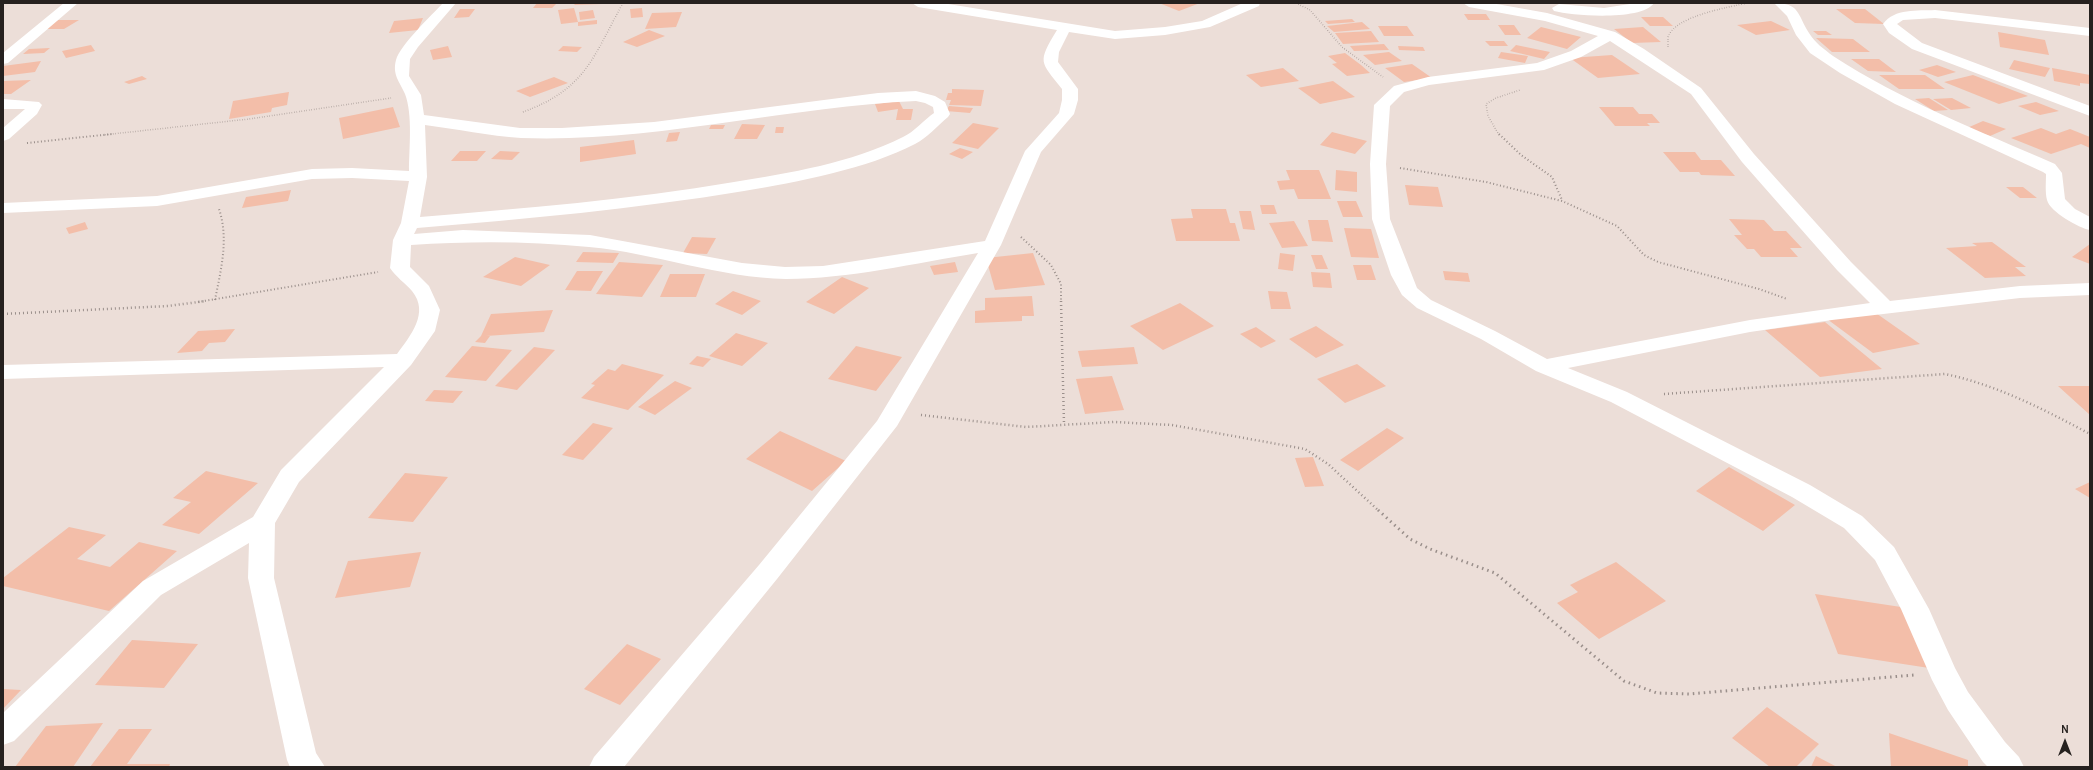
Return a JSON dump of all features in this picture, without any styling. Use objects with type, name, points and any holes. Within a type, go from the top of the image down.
[{"type":"street","points":[[3,60],[72,3]]},
{"type":"street","points":[[3,732],[152,588],[262,523],[290,476],[402,360],[425,331],[430,310],[422,290],[400,268],[418,178],[418,119],[413,95],[402,76],[403,59],[413,44],[450,3]]},
{"type":"street","points":[[918,3],[1115,34],[1165,31],[1205,24],[1235,6],[1254,3]]},
{"type":"street","points":[[1469,3],[1547,17],[1610,34],[1696,91],[1748,158],[1844,266],[1887,309]]},
{"type":"street","points":[[1534,3],[1580,11],[1598,12],[1619,11],[1648,3]]},
{"type":"street","points":[[1780,3],[1793,14],[1803,34],[1815,50],[1845,70],[1900,101],[2048,168],[2054,173],[2056,201],[2069,214],[2090,225]]},
{"type":"street","points":[[1895,4],[1947,8],[2090,32]]},
{"type":"street","points":[[2090,32],[1935,14],[1901,16],[1894,19],[1890,24],[1894,30],[1917,46],[2090,111]]},
{"type":"street","points":[[605,767],[768,572],[886,426],[992,245],[1033,151],[1066,114],[1070,100],[1070,89],[1052,67],[1050,60],[1051,53],[1065,27]]},
{"type":"street","points":[[1610,34],[1576,54],[1539,67],[1428,81],[1399,90],[1382,105],[1378,164],[1381,219],[1401,275],[1409,291],[1424,304],[1488,335],[1544,366],[1619,397],[1801,491],[1853,522],[1884,554],[1915,610],[1942,672],[1958,701],[1994,752],[2008,767]]},
{"type":"street","points":[[406,232],[637,202],[761,182],[828,169],[881,153],[910,140],[937,122],[942,114],[940,105],[930,99],[916,96],[878,98],[654,127],[562,133],[520,133],[418,119]]},
{"type":"street","points":[[3,104],[34,105],[32,110],[3,136]]},
{"type":"street","points":[[3,208],[142,202],[212,194],[251,184],[312,174],[345,172],[418,178]]},
{"type":"street","points":[[406,232],[463,236],[590,241],[742,269],[785,273],[823,272],[992,245]]},
{"type":"street","points":[[1544,366],[1750,326],[1832,314],[1887,309],[2020,292],[2090,288]]},
{"type":"street","points":[[3,372],[402,360]]},
{"type":"street","points":[[262,523],[261,578],[302,760],[309,767]]},
{"type":"path","points":[[483,129],[558,97],[572,86],[582,74],[623,3]]},
{"type":"path","points":[[1296,3],[1310,10],[1342,47],[1399,90]]},
{"type":"path","points":[[1670,51],[1667,45],[1670,34],[1680,25],[1692,18],[1748,3]]},
{"type":"path","points":[[1539,67],[1537,82],[1496,98],[1486,104],[1486,113],[1498,133],[1515,151],[1552,178],[1556,183],[1562,201]]},
{"type":"path","points":[[27,143],[249,119],[413,95]]},
{"type":"path","points":[[1378,164],[1486,182],[1562,201],[1617,226],[1644,255],[1658,262],[1759,289],[1788,299]]},
{"type":"path","points":[[212,194],[221,213],[224,235],[222,262],[215,300]]},
{"type":"path","points":[[1002,222],[1051,265],[1061,284],[1064,424]]},
{"type":"path","points":[[3,314],[168,306],[215,300],[400,268]]},
{"type":"path","points":[[1619,397],[1945,374],[1962,377],[1995,388],[2090,434]]},
{"type":"path","points":[[894,412],[1026,427],[1114,422],[1172,425],[1305,449],[1328,464],[1410,540],[1430,550],[1495,573],[1624,680],[1657,693],[1689,694],[1829,684],[1942,672]]},
{"type":"building","points":[[537,3],[557,3],[552,8],[533,8]]},
{"type":"building","points":[[576,3],[602,3],[602,4],[574,5]]},
{"type":"building","points":[[1159,3],[1200,3],[1179,11]]},
{"type":"building","points":[[574,8],[578,22],[561,24],[558,10]]},
{"type":"building","points":[[642,8],[643,17],[631,18],[630,9]]},
{"type":"building","points":[[460,9],[475,9],[469,17],[454,18]]},
{"type":"building","points":[[1836,9],[1865,9],[1884,24],[1855,23]]},
{"type":"building","points":[[593,10],[595,18],[580,20],[579,12]]},
{"type":"building","points":[[682,12],[676,27],[645,29],[652,13]]},
{"type":"building","points":[[1464,14],[1486,14],[1490,20],[1468,20]]},
{"type":"building","points":[[1641,17],[1663,17],[1673,26],[1650,26]]},
{"type":"building","points":[[423,18],[418,30],[389,33],[394,21]]},
{"type":"building","points":[[1352,19],[1355,22],[1328,24],[1325,21]]},
{"type":"building","points":[[58,20],[79,20],[64,29],[42,29]]},
{"type":"building","points":[[597,20],[597,24],[578,26],[578,22]]},
{"type":"building","points":[[1771,21],[1790,30],[1756,35],[1737,25]]},
{"type":"building","points":[[1362,22],[1370,29],[1334,32],[1327,26]]},
{"type":"building","points":[[1498,25],[1514,25],[1521,35],[1505,35]]},
{"type":"building","points":[[1378,26],[1407,26],[1414,36],[1384,36]]},
{"type":"building","points":[[1541,27],[1581,37],[1567,49],[1527,38]]},
{"type":"building","points":[[1643,27],[1661,42],[1632,43],[1614,29]]},
{"type":"building","points":[[649,30],[665,36],[637,47],[623,42]]},
{"type":"building","points":[[1371,31],[1379,42],[1343,44],[1335,33]]},
{"type":"building","points":[[1813,31],[1826,31],[1832,35],[1818,35]]},
{"type":"building","points":[[1998,32],[2045,40],[2049,55],[2000,47]]},
{"type":"building","points":[[1816,38],[1853,39],[1870,52],[1832,52]]},
{"type":"building","points":[[1485,41],[1504,41],[1508,46],[1490,46]]},
{"type":"building","points":[[1384,44],[1389,50],[1354,51],[1350,46]]},
{"type":"building","points":[[91,45],[95,51],[66,58],[62,51]]},
{"type":"building","points":[[1516,45],[1550,52],[1544,59],[1510,51]]},
{"type":"building","points":[[448,46],[452,57],[433,60],[430,50]]},
{"type":"building","points":[[563,46],[582,47],[577,52],[558,51]]},
{"type":"building","points":[[1398,46],[1423,47],[1425,51],[1399,50]]},
{"type":"building","points":[[50,48],[44,53],[23,54],[29,49]]},
{"type":"building","points":[[1389,52],[1402,61],[1375,65],[1363,55]]},
{"type":"building","points":[[1501,52],[1528,56],[1525,63],[1498,58]]},
{"type":"building","points":[[1345,53],[1370,73],[1347,76],[1332,64],[1337,63],[1328,56]]},
{"type":"building","points":[[1612,55],[1640,74],[1598,78],[1570,58]]},
{"type":"building","points":[[1851,59],[1879,59],[1896,72],[1868,71]]},
{"type":"building","points":[[2014,60],[2050,68],[2045,77],[2009,69]]},
{"type":"building","points":[[41,61],[35,72],[3,76],[3,66]]},
{"type":"building","points":[[1412,64],[1432,78],[1404,82],[1385,68]]},
{"type":"building","points":[[1937,65],[1956,72],[1938,77],[1919,70]]},
{"type":"building","points":[[1283,68],[1299,81],[1261,87],[1246,75]]},
{"type":"building","points":[[2052,68],[2090,75],[2090,84],[2080,83],[2080,86],[2054,81]]},
{"type":"building","points":[[1879,75],[1925,75],[1945,89],[1899,89]]},
{"type":"building","points":[[1973,75],[2028,96],[1999,104],[1944,82]]},
{"type":"building","points":[[142,76],[147,79],[129,84],[124,82]]},
{"type":"building","points":[[554,77],[568,83],[530,97],[516,91]]},
{"type":"building","points":[[31,80],[11,94],[3,94],[3,81]]},
{"type":"building","points":[[1333,81],[1355,97],[1320,104],[1298,88]]},
{"type":"building","points":[[952,89],[984,90],[981,106],[949,105],[951,100],[946,100],[948,93],[952,93]]},
{"type":"building","points":[[289,92],[287,105],[272,108],[271,112],[229,119],[233,101]]},
{"type":"building","points":[[1929,98],[1948,110],[1934,111],[1915,99]]},
{"type":"building","points":[[1952,98],[1971,108],[1951,110],[1933,99]]},
{"type":"building","points":[[899,101],[903,109],[913,109],[911,120],[896,120],[898,109],[878,112],[875,104]]},
{"type":"building","points":[[2036,102],[2059,111],[2040,115],[2018,106]]},
{"type":"building","points":[[949,106],[973,108],[970,113],[946,111]]},
{"type":"building","points":[[393,107],[400,127],[343,139],[339,118]]},
{"type":"building","points":[[1599,107],[1633,107],[1639,114],[1652,114],[1660,123],[1647,123],[1650,126],[1615,126]]},
{"type":"building","points":[[1983,121],[2006,129],[1990,136],[1967,128]]},
{"type":"building","points":[[973,123],[999,128],[978,149],[952,143]]},
{"type":"building","points":[[742,124],[765,125],[757,139],[734,139]]},
{"type":"building","points":[[711,125],[725,125],[723,129],[709,129]]},
{"type":"building","points":[[776,127],[784,127],[783,133],[775,133]]},
{"type":"building","points":[[2041,128],[2056,134],[2070,129],[2090,137],[2090,148],[2081,144],[2051,154],[2011,138]]},
{"type":"building","points":[[680,132],[677,141],[666,142],[669,133]]},
{"type":"building","points":[[1332,132],[1367,141],[1355,154],[1320,145]]},
{"type":"building","points":[[634,140],[636,154],[580,162],[580,147]]},
{"type":"building","points":[[960,148],[973,152],[962,159],[949,154]]},
{"type":"building","points":[[460,151],[486,151],[477,161],[451,161]]},
{"type":"building","points":[[500,151],[520,152],[512,160],[491,159]]},
{"type":"building","points":[[1663,152],[1695,152],[1701,160],[1721,160],[1735,176],[1701,175],[1699,172],[1680,172]]},
{"type":"building","points":[[1286,170],[1319,170],[1331,199],[1298,199],[1294,189],[1280,190],[1277,181],[1290,180]]},
{"type":"building","points":[[1336,170],[1357,172],[1357,192],[1335,190]]},
{"type":"building","points":[[1405,185],[1438,187],[1443,207],[1409,205]]},
{"type":"building","points":[[2006,187],[2023,187],[2037,198],[2020,198]]},
{"type":"building","points":[[291,190],[288,201],[242,208],[246,197]]},
{"type":"building","points":[[1337,201],[1356,201],[1363,217],[1343,217]]},
{"type":"building","points":[[1260,205],[1274,205],[1277,214],[1262,214]]},
{"type":"building","points":[[1191,209],[1226,209],[1230,223],[1235,223],[1240,241],[1176,241],[1171,219],[1193,218]]},
{"type":"building","points":[[1239,211],[1251,211],[1255,230],[1243,229]]},
{"type":"building","points":[[1729,219],[1764,220],[1774,231],[1786,231],[1802,248],[1790,248],[1798,257],[1761,257],[1754,249],[1747,249],[1734,235],[1742,235]]},
{"type":"building","points":[[1308,220],[1328,220],[1333,242],[1312,241]]},
{"type":"building","points":[[1294,221],[1308,246],[1282,248],[1269,223]]},
{"type":"building","points":[[85,222],[88,229],[69,234],[66,228]]},
{"type":"building","points":[[1344,228],[1371,229],[1379,258],[1351,257]]},
{"type":"building","points":[[692,237],[716,238],[707,254],[683,253]]},
{"type":"building","points":[[1992,242],[2026,267],[2015,267],[2026,276],[1985,278],[1946,248],[1977,246],[1972,243]]},
{"type":"building","points":[[2090,244],[2090,264],[2072,257]]},
{"type":"building","points":[[583,252],[619,253],[613,263],[576,262]]},
{"type":"building","points":[[1033,253],[1045,285],[995,290],[986,258]]},
{"type":"building","points":[[1280,253],[1295,255],[1293,271],[1278,269]]},
{"type":"building","points":[[1311,255],[1322,255],[1328,269],[1316,269]]},
{"type":"building","points":[[515,257],[550,265],[521,286],[483,277]]},
{"type":"building","points":[[619,262],[663,265],[642,297],[596,294]]},
{"type":"building","points":[[955,262],[958,272],[934,275],[930,266]]},
{"type":"building","points":[[1353,265],[1371,265],[1376,280],[1357,280]]},
{"type":"building","points":[[577,271],[603,271],[591,291],[565,290]]},
{"type":"building","points":[[1443,271],[1468,273],[1470,282],[1445,280]]},
{"type":"building","points":[[1311,272],[1330,273],[1332,288],[1313,287]]},
{"type":"building","points":[[670,274],[705,274],[696,297],[660,297]]},
{"type":"building","points":[[842,277],[869,288],[834,314],[806,302]]},
{"type":"building","points":[[733,291],[761,301],[742,315],[715,304]]},
{"type":"building","points":[[1268,291],[1287,292],[1291,309],[1271,309]]},
{"type":"building","points":[[1032,296],[1034,316],[1022,316],[1022,321],[975,323],[975,311],[985,310],[985,298]]},
{"type":"building","points":[[1180,303],[1214,326],[1163,350],[1130,326]]},
{"type":"building","points":[[553,310],[544,332],[486,336],[490,336],[485,343],[475,342],[481,336],[491,314]]},
{"type":"building","points":[[1873,311],[1920,344],[1873,353],[1827,319]]},
{"type":"building","points":[[1825,322],[1882,369],[1820,377],[1765,330]]},
{"type":"building","points":[[1316,326],[1344,345],[1316,358],[1289,339]]},
{"type":"building","points":[[1256,327],[1276,341],[1261,348],[1240,334]]},
{"type":"building","points":[[235,329],[225,342],[209,343],[202,351],[177,353],[198,331]]},
{"type":"building","points":[[736,333],[768,343],[742,366],[709,356]]},
{"type":"building","points":[[472,346],[512,350],[486,381],[445,377]]},
{"type":"building","points":[[856,346],[902,357],[876,391],[828,379]]},
{"type":"building","points":[[534,347],[555,350],[517,390],[495,386]]},
{"type":"building","points":[[1134,347],[1138,364],[1082,367],[1078,351]]},
{"type":"building","points":[[697,356],[711,359],[703,367],[689,364]]},
{"type":"building","points":[[622,364],[664,375],[628,410],[581,398],[595,385],[591,384],[608,369],[615,371]]},
{"type":"building","points":[[1357,364],[1386,386],[1345,403],[1317,379]]},
{"type":"building","points":[[1112,376],[1124,410],[1085,414],[1076,379]]},
{"type":"building","points":[[675,381],[692,388],[655,415],[638,407]]},
{"type":"building","points":[[2058,386],[2090,386],[2090,415]]},
{"type":"building","points":[[434,390],[463,391],[453,403],[425,401]]},
{"type":"building","points":[[593,423],[613,428],[583,460],[562,455]]},
{"type":"building","points":[[1387,428],[1404,438],[1358,471],[1340,460]]},
{"type":"building","points":[[780,431],[846,461],[812,491],[746,459]]},
{"type":"building","points":[[1313,457],[1324,486],[1305,487],[1295,458]]},
{"type":"building","points":[[1729,467],[1795,505],[1763,531],[1696,491]]},
{"type":"building","points":[[206,471],[258,483],[199,534],[162,525],[191,502],[173,498]]},
{"type":"building","points":[[405,473],[448,477],[413,522],[368,518]]},
{"type":"building","points":[[2090,482],[2090,498],[2075,489]]},
{"type":"building","points":[[69,527],[106,535],[77,559],[110,567],[139,542],[177,551],[109,611],[3,586],[3,578]]},
{"type":"building","points":[[421,552],[410,587],[335,598],[348,561]]},
{"type":"building","points":[[1616,562],[1666,601],[1599,639],[1557,603],[1578,592],[1570,585]]},
{"type":"building","points":[[1815,594],[1901,607],[1929,668],[1838,654]]},
{"type":"building","points":[[132,640],[198,644],[164,688],[95,685]]},
{"type":"building","points":[[627,644],[661,659],[620,705],[584,689]]},
{"type":"building","points":[[3,689],[21,690],[3,709]]},
{"type":"building","points":[[1767,707],[1819,744],[1796,767],[1770,767],[1732,738]]},
{"type":"building","points":[[103,723],[73,767],[15,767],[46,726]]},
{"type":"building","points":[[119,729],[152,729],[127,764],[170,764],[169,767],[90,767]]},
{"type":"building","points":[[1889,733],[1968,760],[1968,767],[1891,767]]},
{"type":"building","points":[[1816,756],[1837,767],[1811,767]]}]
